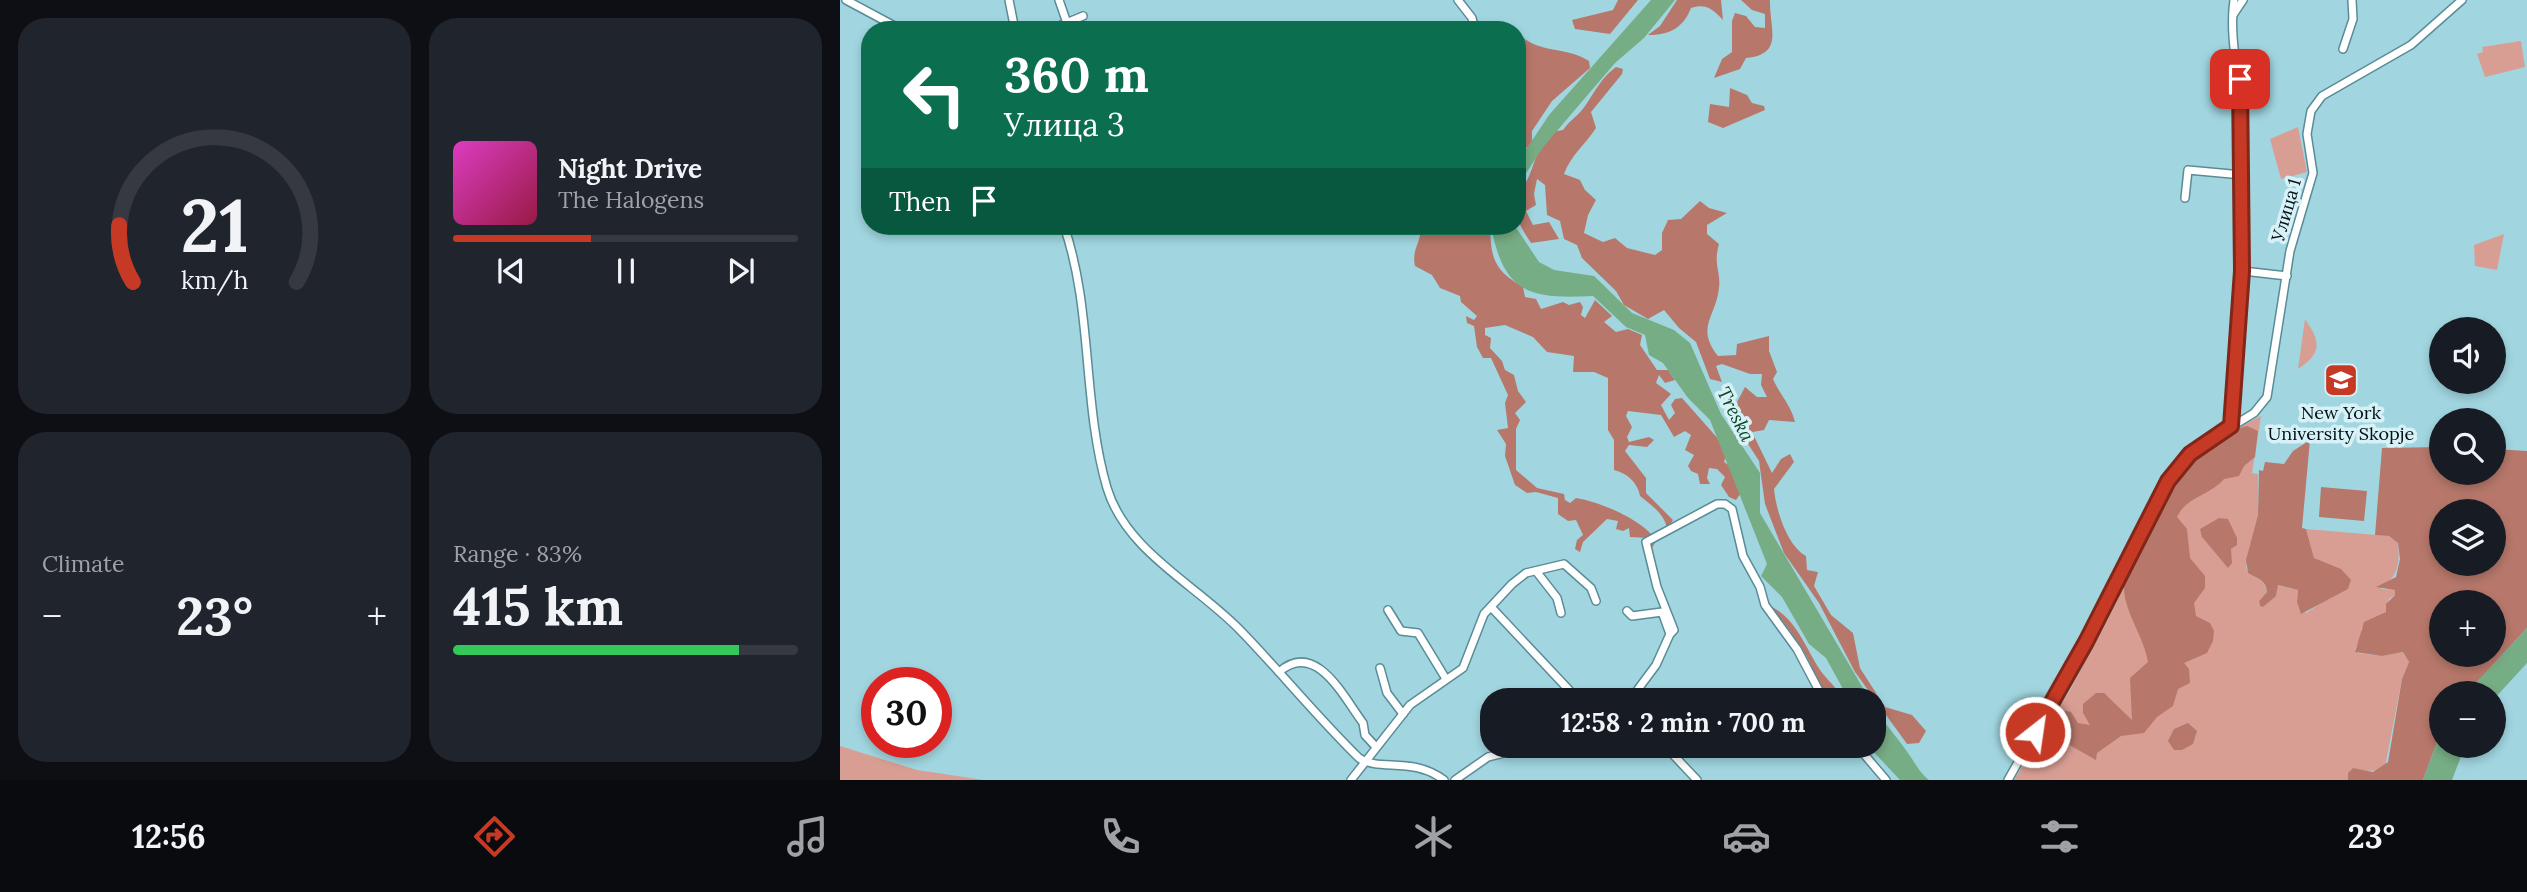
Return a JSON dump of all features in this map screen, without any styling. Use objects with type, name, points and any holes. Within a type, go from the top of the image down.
[{"type":"street","points":[[846,0],[885,21]]},
{"type":"street","points":[[1009,0],[1013,21]]},
{"type":"street","points":[[1059,0],[1066,21]]},
{"type":"street","points":[[1458,0],[1473,21]]},
{"type":"street","points":[[2008,780],[2080,652],[2168,481],[2190,454],[2231,426],[2242,271],[2242,96],[2231,18],[2234,0]]},
{"type":"street","points":[[2231,18],[2243,0]]},
{"type":"street","points":[[2343,48],[2353,19],[2352,0]]},
{"type":"street","name":"Улица 1","points":[[2231,426],[2250,416],[2263,404],[2270,390],[2297,222],[2313,173],[2307,127],[2314,106],[2322,96],[2411,44],[2462,0]]},
{"type":"street","points":[[1072,21],[1083,16]]},
{"type":"street","points":[[2185,198],[2188,170],[2242,175]]},
{"type":"street","points":[[1067,235],[1076,267],[1087,340],[1092,415],[1107,485],[1114,507],[1128,531],[1199,592],[1339,739],[1366,763],[1415,766],[1444,780]]},
{"type":"street","points":[[2242,271],[2287,276]]},
{"type":"street","points":[[1639,688],[1656,665],[1674,630],[1657,587],[1646,542],[1717,504],[1726,504],[1732,509],[1743,556],[1760,587],[1765,605],[1797,649],[1818,688]]},
{"type":"street","points":[[1351,780],[1410,705],[1463,667],[1484,614],[1525,573],[1564,564],[1591,588],[1596,601]]},
{"type":"street","points":[[1536,571],[1557,598],[1561,613]]},
{"type":"street","points":[[1492,608],[1566,688]]},
{"type":"street","points":[[1388,610],[1401,631],[1418,633],[1446,679]]},
{"type":"street","points":[[1628,611],[1632,616],[1662,612],[1670,634]]},
{"type":"street","points":[[1279,673],[1301,661],[1317,665],[1363,723],[1365,736],[1376,747]]},
{"type":"street","points":[[1380,668],[1387,693],[1403,714]]},
{"type":"street","points":[[1455,780],[1487,758]]},
{"type":"street","points":[[1676,758],[1697,780]]},
{"type":"street","points":[[1867,758],[1886,780]]},
{"type":"shaded area","points":[[1618,0],[1638,0],[1610,34],[1575,29],[1572,20],[1613,10]]},
{"type":"shaded area","points":[[1651,0],[1675,0],[1644,38],[1615,63],[1544,146],[1526,173],[1526,150],[1549,115]]},
{"type":"shaded area","points":[[1677,0],[1721,0],[1723,20],[1709,8],[1691,8],[1684,21],[1675,29],[1663,34],[1648,35],[1660,26]]},
{"type":"shaded area","points":[[1741,0],[1770,0],[1770,45],[1758,56],[1746,58],[1740,69],[1714,78],[1722,59],[1732,52],[1732,21],[1735,13],[1746,16],[1755,27],[1765,28],[1765,14],[1752,10]]},
{"type":"shaded area","points":[[1526,40],[1538,46],[1580,56],[1589,61],[1590,68],[1552,101],[1532,131],[1532,142],[1526,149]]},
{"type":"shaded area","points":[[2521,41],[2525,67],[2485,77],[2477,54],[2483,52],[2482,47]]},
{"type":"shaded area","points":[[1616,67],[1623,69],[1622,74],[1591,112],[1596,128],[1564,174],[1580,180],[1585,190],[1596,200],[1588,215],[1584,233],[1603,242],[1615,238],[1627,248],[1655,255],[1662,250],[1662,233],[1668,220],[1681,219],[1700,201],[1709,208],[1727,213],[1707,225],[1707,234],[1719,244],[1719,288],[1707,329],[1708,337],[1718,356],[1736,355],[1737,344],[1769,336],[1769,351],[1777,372],[1773,379],[1795,422],[1769,420],[1764,430],[1752,432],[1772,473],[1781,459],[1790,454],[1794,462],[1774,489],[1780,517],[1793,544],[1806,556],[1807,570],[1818,572],[1814,586],[1831,615],[1853,633],[1860,668],[1873,688],[1867,688],[1855,672],[1819,603],[1784,553],[1765,504],[1759,461],[1718,397],[1726,392],[1737,402],[1745,387],[1757,397],[1767,397],[1761,385],[1762,374],[1750,374],[1722,364],[1716,366],[1722,382],[1710,379],[1696,342],[1679,328],[1664,310],[1648,319],[1624,305],[1616,291],[1582,258],[1577,245],[1564,239],[1560,221],[1547,215],[1545,185],[1537,179],[1534,194],[1536,205],[1526,211],[1526,182],[1537,155],[1551,132],[1563,130],[1583,109],[1602,80]]},
{"type":"shaded area","points":[[1730,88],[1747,95],[1752,103],[1764,106],[1765,110],[1723,128],[1708,122],[1710,104],[1729,107]]},
{"type":"shaded area","points":[[2298,127],[2307,172],[2281,179],[2270,139]]},
{"type":"shaded area","points":[[1526,211],[1533,225],[1549,222],[1559,239],[1531,243],[1526,234]]},
{"type":"shaded area","points":[[2504,234],[2497,270],[2475,266],[2474,245]]},
{"type":"shaded area","points":[[1491,235],[1493,255],[1500,269],[1523,287],[1525,297],[1536,299],[1541,309],[1563,302],[1569,305],[1580,302],[1583,307],[1581,315],[1585,318],[1595,300],[1612,316],[1604,322],[1616,332],[1628,329],[1642,335],[1640,345],[1657,370],[1668,370],[1675,380],[1665,383],[1659,375],[1656,383],[1671,394],[1661,405],[1669,420],[1675,413],[1671,405],[1675,399],[1682,398],[1728,450],[1724,462],[1736,470],[1743,490],[1736,500],[1729,497],[1721,485],[1725,477],[1717,469],[1709,468],[1707,478],[1710,484],[1700,484],[1698,474],[1691,471],[1688,466],[1694,455],[1685,450],[1691,435],[1685,431],[1674,437],[1661,415],[1628,411],[1626,416],[1632,427],[1627,437],[1629,442],[1649,437],[1654,440],[1647,447],[1629,445],[1625,451],[1646,478],[1646,493],[1673,520],[1667,529],[1660,514],[1640,496],[1631,479],[1614,470],[1614,440],[1608,430],[1608,378],[1594,372],[1573,372],[1574,356],[1547,352],[1533,337],[1505,325],[1485,328],[1485,335],[1491,338],[1490,348],[1502,361],[1505,370],[1514,375],[1518,391],[1526,402],[1515,413],[1520,420],[1516,429],[1516,470],[1537,488],[1564,494],[1565,500],[1570,503],[1576,498],[1596,503],[1632,519],[1656,541],[1652,548],[1646,549],[1649,538],[1630,537],[1629,528],[1623,531],[1616,529],[1618,521],[1607,519],[1583,542],[1580,552],[1575,549],[1577,540],[1583,535],[1576,520],[1568,521],[1558,514],[1558,498],[1536,492],[1527,493],[1515,485],[1505,456],[1506,444],[1497,430],[1508,428],[1505,403],[1508,395],[1491,358],[1483,358],[1477,347],[1474,326],[1467,323],[1466,316],[1474,320],[1477,316],[1461,302],[1460,296],[1440,288],[1432,275],[1415,266],[1420,236]]},
{"type":"shaded area","points":[[1493,235],[1521,235],[1539,262],[1554,270],[1594,276],[1632,313],[1674,330],[1690,343],[1721,414],[1760,473],[1760,513],[1863,688],[1842,688],[1826,658],[1809,644],[1782,597],[1761,576],[1767,564],[1710,420],[1688,398],[1663,363],[1649,355],[1645,335],[1626,327],[1593,296],[1552,296],[1536,293],[1523,288],[1512,279],[1503,266]]},
{"type":"shaded area","points":[[2305,319],[2314,334],[2316,347],[2311,358],[2298,369]]},
{"type":"shaded area","points":[[2261,416],[2252,473],[2258,474],[2258,515],[2246,567],[2248,573],[2265,585],[2267,592],[2259,601],[2260,606],[2276,596],[2277,585],[2298,590],[2297,602],[2306,613],[2338,592],[2325,563],[2314,558],[2306,529],[2389,536],[2398,543],[2397,569],[2381,589],[2395,590],[2395,595],[2389,599],[2386,612],[2361,628],[2361,637],[2355,649],[2358,653],[2382,656],[2403,652],[2409,662],[2402,679],[2385,767],[2348,773],[2348,780],[2014,780],[2069,692],[2107,621],[2123,589],[2132,556],[2232,431]]},
{"type":"shaded area","points":[[2247,426],[2258,431],[2255,457],[2244,466],[2239,476],[2224,479],[2192,500],[2177,517],[2187,529],[2190,558],[2205,576],[2205,588],[2194,603],[2196,616],[2210,623],[2214,631],[2213,641],[2207,653],[2184,663],[2189,669],[2190,683],[2178,689],[2173,706],[2157,717],[2144,733],[2121,736],[2097,753],[2096,760],[2064,742],[2066,730],[2059,728],[2054,721],[2062,710],[2071,712],[2078,723],[2090,725],[2083,713],[2083,704],[2096,693],[2104,693],[2132,720],[2130,678],[2148,662],[2125,599],[2125,578],[2130,562],[2158,504],[2187,461],[2214,439]]},
{"type":"shaded area","points":[[2310,440],[2302,528],[2306,529],[2314,558],[2341,569],[2351,580],[2348,589],[2301,614],[2297,602],[2298,590],[2278,585],[2276,596],[2263,607],[2260,606],[2259,601],[2267,592],[2266,588],[2261,580],[2248,573],[2246,560],[2258,515],[2259,470],[2263,471],[2265,462],[2284,464],[2293,451]]},
{"type":"shaded area","points":[[2429,447],[2429,485],[2506,485],[2506,450],[2527,451],[2527,628],[2506,651],[2506,590],[2429,590],[2429,667],[2491,667],[2478,681],[2429,681],[2431,758],[2423,780],[2348,780],[2348,773],[2353,768],[2373,772],[2388,762],[2402,679],[2409,662],[2403,652],[2382,656],[2355,652],[2364,622],[2386,612],[2386,604],[2395,595],[2395,590],[2376,587],[2396,577],[2400,559],[2398,543],[2389,536],[2375,535],[2382,448]]},
{"type":"shaded area","points":[[2321,487],[2367,491],[2364,521],[2319,517]]},
{"type":"shaded area","points":[[2219,518],[2228,519],[2237,538],[2237,545],[2231,549],[2232,563],[2228,568],[2202,537],[2200,529]]},
{"type":"shaded area","points":[[1770,606],[1793,625],[1820,670],[1835,688],[1817,686],[1812,667]]},
{"type":"shaded area","points":[[2527,628],[2527,663],[2506,686],[2506,681],[2478,681],[2491,667],[2506,667],[2506,651]]},
{"type":"shaded area","points":[[1886,707],[1912,715],[1926,731],[1919,743],[1907,744],[1886,715]]},
{"type":"shaded area","points":[[2188,723],[2197,731],[2193,744],[2182,750],[2174,750],[2168,741],[2174,729]]},
{"type":"shaded area","points":[[1886,724],[1929,780],[1900,780],[1879,758],[1886,758]]},
{"type":"shaded area","points":[[840,746],[861,753],[861,758],[878,758],[917,770],[984,780],[840,780]]},
{"type":"shaded area","points":[[2431,758],[2460,758],[2452,780],[2423,780]]},
{"type":"place","name":"New York University Skopje","points":[[2341,380]]},
{"type":"route","points":[[2035,732],[2086,642],[2168,481],[2190,454],[2231,426],[2242,271],[2243,130],[2240,79]]},
{"type":"water label","name":"Treska","points":[[1736,414]]}]
